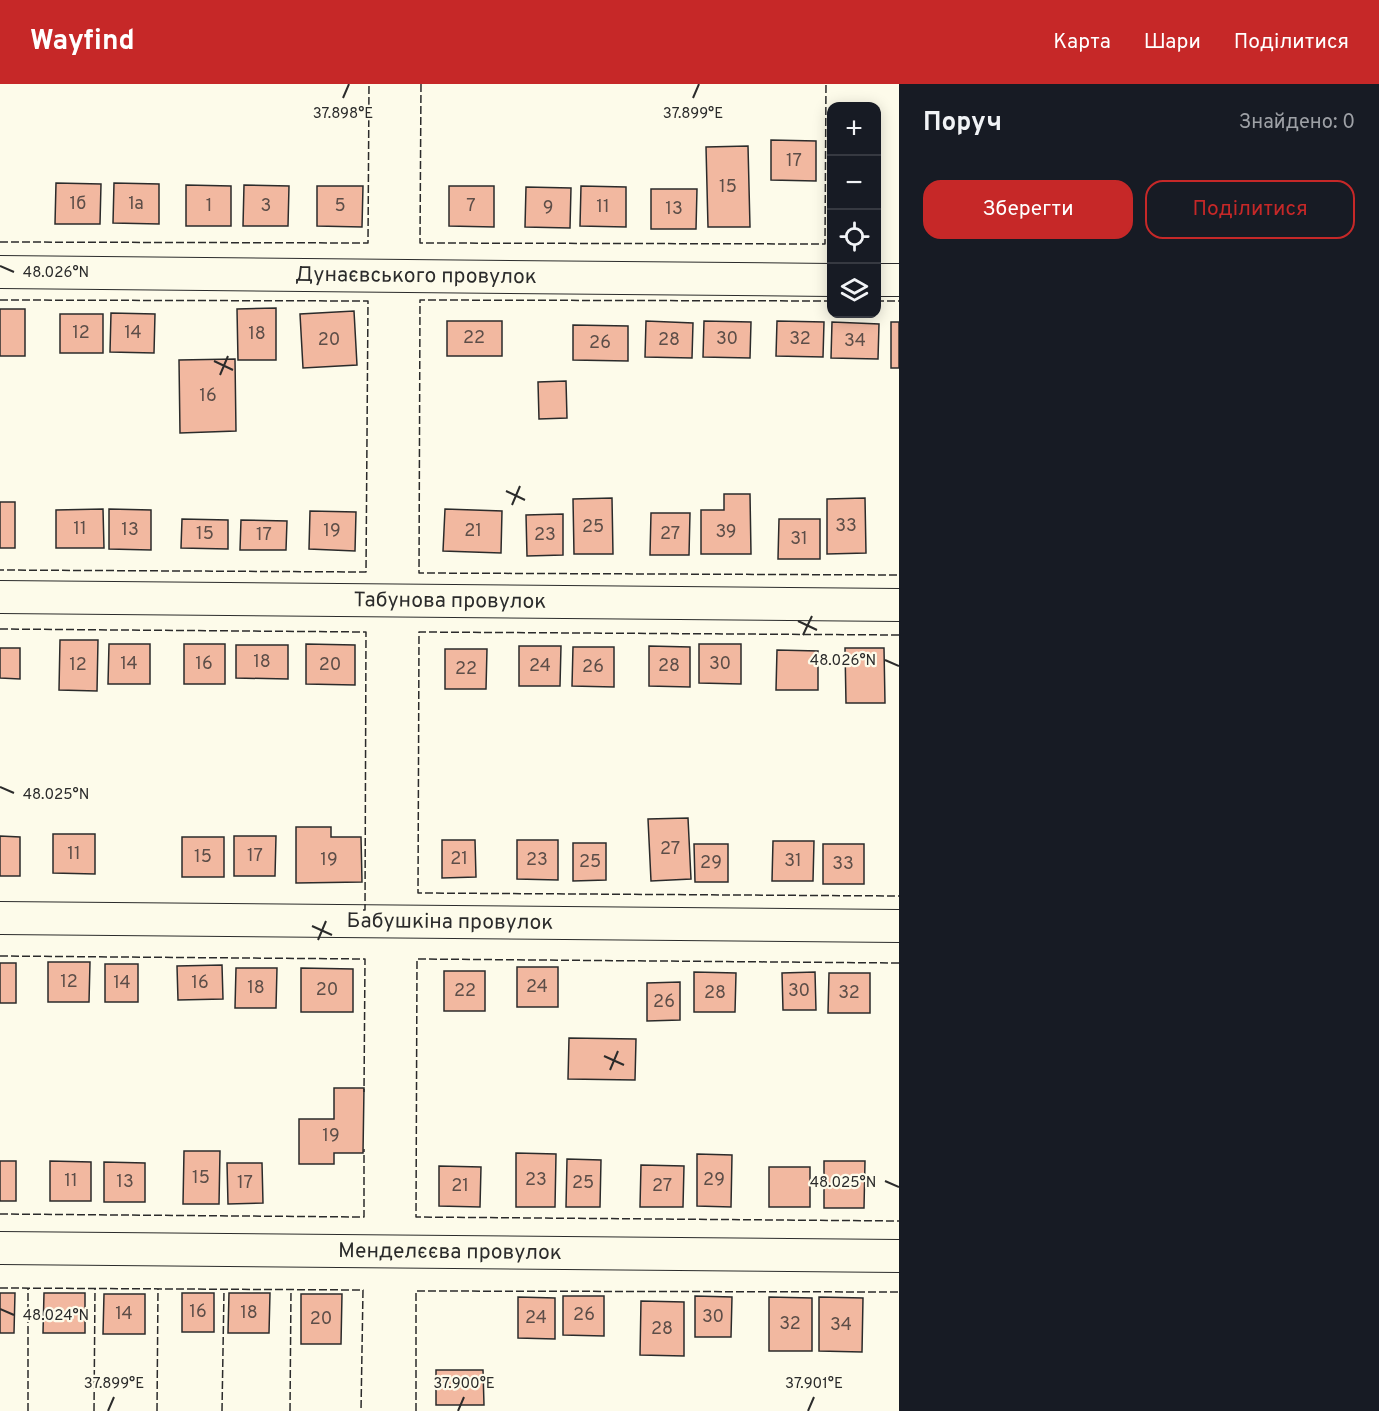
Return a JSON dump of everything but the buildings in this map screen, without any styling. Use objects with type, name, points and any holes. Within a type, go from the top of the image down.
[{"type":"street","name":"Дунаєвського провулок","points":[[0,272],[827,280]]},
{"type":"street","points":[[881,280],[899,280]]},
{"type":"street","name":"Табунова провулок","points":[[0,597],[899,605]]},
{"type":"street","name":"Бабушкіна провулок","points":[[0,918],[899,926]]},
{"type":"street","name":"Менделєєва провулок","points":[[0,1248],[899,1256]]},
{"type":"fence","points":[[0,242],[368,243],[369,84]]},
{"type":"fence","points":[[421,84],[420,243],[825,244],[826,84]]},
{"type":"fence","points":[[0,300],[368,301],[366,572],[0,570]]},
{"type":"fence","points":[[827,301],[420,300],[419,573],[899,575]]},
{"type":"fence","points":[[881,301],[899,301]]},
{"type":"fence","points":[[0,629],[366,632],[365,910],[363,910]]},
{"type":"fence","points":[[899,635],[419,632],[418,893],[899,896]]},
{"type":"fence","points":[[0,956],[365,959],[364,1092]]},
{"type":"fence","points":[[899,963],[417,959],[416,1217],[899,1221]]},
{"type":"fence","points":[[0,1214],[364,1217],[364,1149]]},
{"type":"fence","points":[[0,1288],[363,1290],[361,1411]]},
{"type":"fence","points":[[28,1288],[28,1411]]},
{"type":"fence","points":[[94,1411],[95,1289]]},
{"type":"fence","points":[[157,1411],[158,1289]]},
{"type":"fence","points":[[222,1411],[224,1290]]},
{"type":"fence","points":[[290,1411],[291,1290]]},
{"type":"fence","points":[[416,1411],[416,1291],[899,1292]]}]
